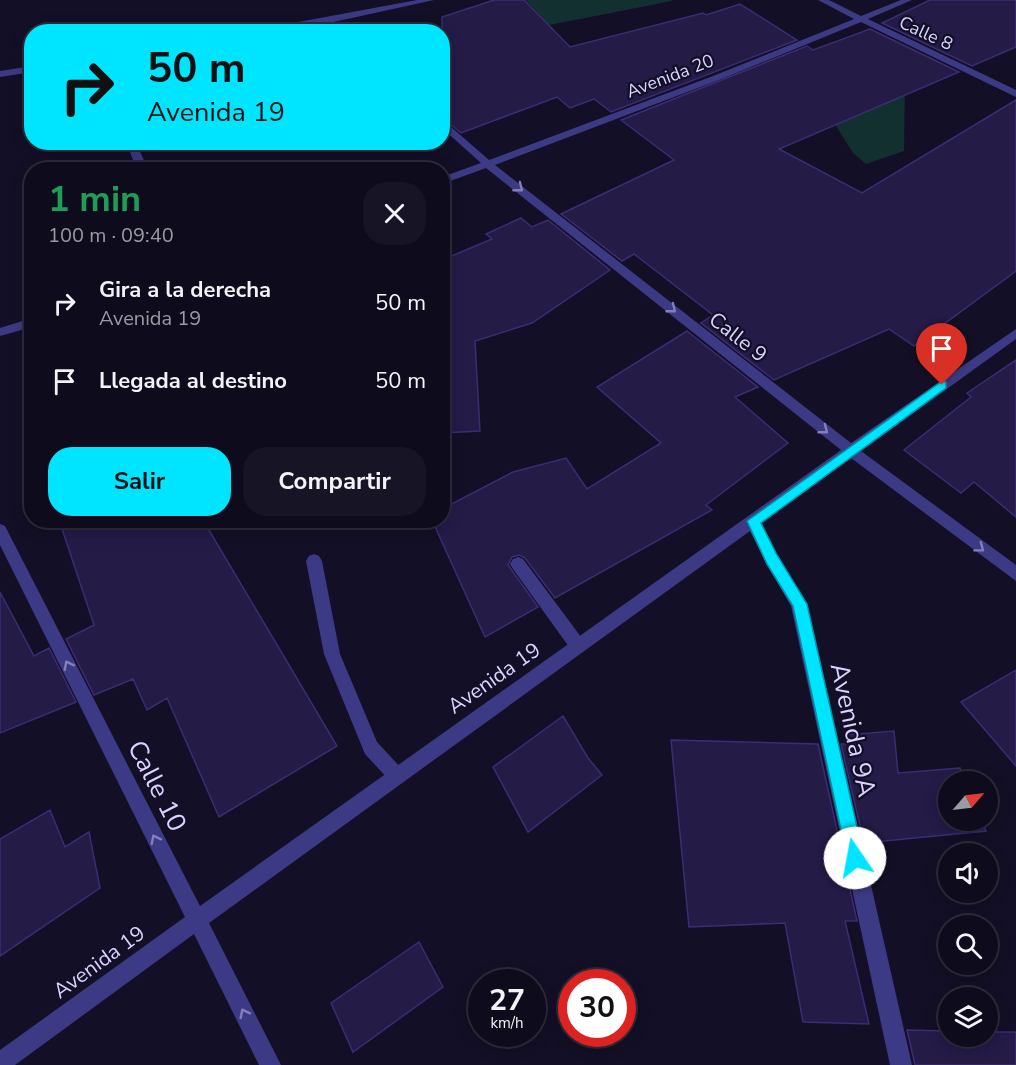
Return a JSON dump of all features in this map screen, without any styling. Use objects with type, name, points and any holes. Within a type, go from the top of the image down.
[{"type":"street","points":[[302,24],[430,0]]},
{"type":"street","name":"Calle 8","points":[[822,0],[1016,94]]},
{"type":"street","name":"Avenida 20","points":[[450,178],[862,21],[908,0]]},
{"type":"street","points":[[329,20],[333,24]]},
{"type":"street","points":[[0,74],[24,70]]},
{"type":"street","name":"Calle 9","points":[[450,130],[489,165],[850,450],[1016,574]]},
{"type":"street","points":[[0,332],[24,324]]},
{"type":"street","name":"Avenida 19","points":[[0,1063],[195,919],[1016,333]]},
{"type":"street","name":"Avenida 9A","points":[[753,521],[772,560],[800,604],[901,1065]]},
{"type":"street","name":"Calle 10","points":[[0,530],[270,1065]]},
{"type":"street","points":[[314,561],[332,654],[371,748],[396,775]]},
{"type":"street","points":[[519,564],[578,646]]},
{"type":"green space","points":[[526,0],[671,0],[672,1],[549,25]]},
{"type":"green space","points":[[905,79],[904,151],[866,164],[853,153],[828,113]]},
{"type":"building","points":[[494,0],[524,0],[570,47],[703,13],[706,15],[740,4],[797,40],[611,112],[594,99],[570,108],[557,97],[461,133],[450,124],[450,24],[442,24],[442,17]]},
{"type":"building","points":[[930,0],[1016,0],[1016,47],[972,66],[882,23]]},
{"type":"building","points":[[870,29],[959,72],[779,149],[862,193],[1016,100],[1016,271],[914,346],[889,329],[774,380],[701,323],[713,315],[634,254],[622,261],[561,214],[674,160],[621,120],[807,46],[813,50]]},
{"type":"building","points":[[521,218],[532,227],[548,220],[610,270],[532,323],[475,341],[480,431],[450,433],[450,257],[492,239],[486,234]]},
{"type":"building","points":[[687,331],[758,387],[735,397],[788,443],[706,505],[712,510],[555,598],[525,558],[519,555],[512,557],[508,565],[538,607],[485,637],[436,528],[450,528],[450,505],[513,472],[566,458],[587,489],[661,443],[597,387]]},
{"type":"building","points":[[1016,360],[1016,517],[974,482],[961,493],[904,450],[971,397],[967,393]]},
{"type":"building","points":[[62,528],[208,528],[337,746],[219,817],[167,698],[147,710],[133,679],[94,695],[66,639],[94,625]]},
{"type":"building","points":[[0,592],[34,656],[49,648],[76,702],[0,733]]},
{"type":"building","points":[[1016,670],[1016,766],[961,702]]},
{"type":"building","points":[[563,716],[588,758],[602,775],[528,832],[493,767]]},
{"type":"building","points":[[894,731],[898,773],[960,768],[961,771],[938,771],[938,831],[986,831],[864,843],[841,744],[849,744],[845,735]]},
{"type":"building","points":[[671,740],[818,744],[857,921],[845,921],[869,1024],[803,1022],[785,923],[689,927]]},
{"type":"building","points":[[50,810],[65,847],[89,832],[100,888],[0,956],[0,839]]},
{"type":"building","points":[[419,942],[443,987],[353,1052],[331,1003]]},
{"type":"building","points":[[907,1030],[938,1031],[938,1047],[998,1047],[998,1032],[1016,1032],[1016,1065],[915,1065]]},
{"type":"route","points":[[855,858],[800,604],[772,560],[753,521],[942,385]]}]
